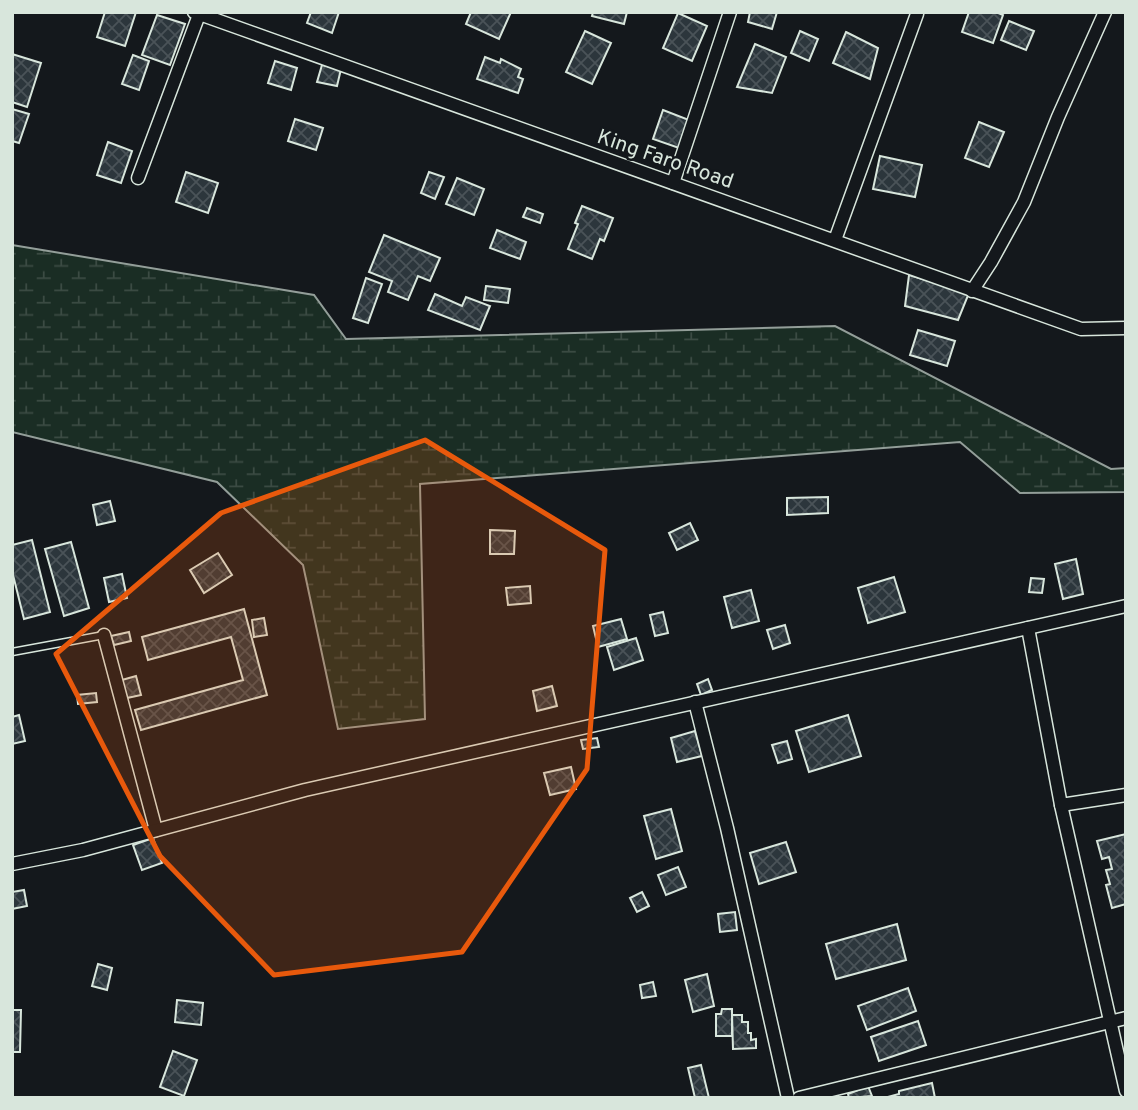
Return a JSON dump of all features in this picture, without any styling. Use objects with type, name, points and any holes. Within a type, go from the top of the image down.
[{"type":"street","points":[[673,183],[730,12]]},
{"type":"street","points":[[972,290],[991,262],[1024,202],[1105,12]]},
{"type":"street","points":[[138,178],[198,13]]},
{"type":"street","name":"King Faro Road","points":[[198,13],[1080,329],[1126,328]]},
{"type":"street","points":[[835,240],[917,14]]},
{"type":"street","points":[[12,864],[83,850],[305,790],[1126,606]]},
{"type":"street","points":[[1028,628],[1061,805],[1126,1091]]},
{"type":"street","points":[[104,635],[156,830]]},
{"type":"street","points":[[695,702],[727,828],[788,1098]]},
{"type":"street","points":[[1061,805],[1126,795]]},
{"type":"street","points":[[799,1098],[1126,1018]]},
{"type":"lane","points":[[12,652],[104,635]]},
{"type":"highlighted area","points":[[425,440],[605,550],[587,769],[462,952],[274,975],[160,856],[56,654],[221,513]]},
{"type":"green space","points":[[12,245],[314,295],[346,339],[835,326],[1111,469],[1126,468],[1126,492],[1020,493],[960,442],[420,484],[425,719],[338,729],[303,565],[217,482],[12,432]]},
{"type":"building","points":[[105,12],[136,12],[125,46],[97,37]]},
{"type":"building","points":[[311,12],[339,12],[332,33],[307,23]]},
{"type":"building","points":[[471,12],[511,12],[499,39],[466,24]]},
{"type":"building","points":[[593,12],[627,12],[624,24],[592,16]]},
{"type":"building","points":[[750,12],[777,12],[772,29],[748,22]]},
{"type":"building","points":[[969,12],[996,12],[1003,15],[993,43],[962,32]]},
{"type":"building","points":[[678,13],[707,26],[692,61],[663,48]]},
{"type":"building","points":[[157,15],[185,24],[170,65],[142,55]]},
{"type":"building","points":[[1009,21],[1034,31],[1026,50],[1001,40]]},
{"type":"building","points":[[585,31],[611,43],[592,84],[566,72]]},
{"type":"building","points":[[800,31],[818,39],[809,61],[791,53]]},
{"type":"building","points":[[846,32],[878,48],[870,79],[833,63]]},
{"type":"building","points":[[755,44],[786,57],[772,93],[737,87]]},
{"type":"building","points":[[12,54],[41,63],[27,107],[12,102]]},
{"type":"building","points":[[133,55],[149,61],[139,90],[122,84]]},
{"type":"building","points":[[485,57],[500,63],[501,59],[521,69],[518,77],[523,79],[518,93],[477,79]]},
{"type":"building","points":[[275,61],[297,68],[291,90],[268,83]]},
{"type":"building","points":[[322,65],[341,69],[337,86],[317,82]]},
{"type":"building","points":[[12,109],[29,114],[19,143],[12,141]]},
{"type":"building","points":[[663,110],[689,120],[679,148],[653,139]]},
{"type":"building","points":[[295,119],[323,128],[316,150],[288,141]]},
{"type":"building","points":[[979,122],[1004,132],[989,167],[965,158]]},
{"type":"building","points":[[108,142],[132,151],[121,183],[97,175]]},
{"type":"building","points":[[880,156],[922,165],[915,197],[873,189]]},
{"type":"building","points":[[186,172],[218,183],[208,213],[176,202]]},
{"type":"building","points":[[429,172],[444,177],[435,199],[421,193]]},
{"type":"building","points":[[457,178],[484,189],[474,215],[446,204]]},
{"type":"building","points":[[582,206],[613,218],[604,241],[600,239],[592,259],[568,249]]},
{"type":"building","points":[[527,208],[543,214],[540,223],[523,217]]},
{"type":"building","points":[[497,230],[526,242],[520,259],[490,248]]},
{"type":"building","points":[[384,235],[440,258],[430,281],[418,276],[408,300],[388,292],[392,281],[369,272]]},
{"type":"building","points":[[909,275],[969,293],[958,320],[905,306]]},
{"type":"building","points":[[366,278],[382,284],[368,323],[353,318]]},
{"type":"building","points":[[486,286],[510,289],[508,303],[484,300]]},
{"type":"building","points":[[435,294],[462,306],[466,297],[490,306],[480,330],[428,310]]},
{"type":"building","points":[[918,330],[955,341],[947,366],[910,355]]},
{"type":"building","points":[[828,497],[828,513],[787,515],[787,498]]},
{"type":"building","points":[[110,501],[115,521],[97,525],[93,505]]},
{"type":"building","points":[[690,523],[698,540],[677,550],[669,533]]},
{"type":"building","points":[[490,530],[515,531],[514,554],[490,554]]},
{"type":"building","points":[[32,540],[50,612],[24,619],[12,571],[12,545]]},
{"type":"building","points":[[71,542],[89,608],[64,616],[45,549]]},
{"type":"building","points":[[218,553],[232,575],[204,593],[190,570]]},
{"type":"building","points":[[1076,559],[1083,594],[1063,599],[1055,564]]},
{"type":"building","points":[[122,574],[127,598],[109,602],[104,578]]},
{"type":"building","points":[[894,577],[905,612],[868,623],[858,588]]},
{"type":"building","points":[[1031,578],[1044,579],[1042,593],[1029,592]]},
{"type":"building","points":[[530,586],[531,603],[508,605],[506,588]]},
{"type":"building","points":[[751,590],[759,621],[732,628],[724,597]]},
{"type":"building","points":[[244,609],[267,695],[141,730],[135,710],[243,680],[231,637],[148,660],[142,637]]},
{"type":"building","points":[[663,612],[668,633],[655,636],[650,615]]},
{"type":"building","points":[[264,618],[267,635],[254,637],[252,620]]},
{"type":"building","points":[[621,619],[627,639],[598,647],[593,626]]},
{"type":"building","points":[[785,625],[790,643],[773,649],[767,630]]},
{"type":"building","points":[[129,632],[131,641],[114,645],[111,636]]},
{"type":"building","points":[[636,638],[643,660],[614,670],[607,647]]},
{"type":"building","points":[[136,676],[141,695],[127,698],[122,680]]},
{"type":"building","points":[[708,679],[712,690],[701,695],[697,684]]},
{"type":"building","points":[[552,686],[557,706],[537,711],[533,691]]},
{"type":"building","points":[[96,693],[97,702],[78,704],[77,695]]},
{"type":"building","points":[[19,715],[25,741],[12,744],[12,717]]},
{"type":"building","points":[[848,715],[861,756],[809,772],[796,731]]},
{"type":"building","points":[[695,731],[702,756],[677,762],[671,738]]},
{"type":"building","points":[[597,738],[599,747],[583,749],[581,740]]},
{"type":"building","points":[[787,741],[792,759],[778,763],[772,745]]},
{"type":"building","points":[[571,767],[576,789],[550,795],[544,773]]},
{"type":"building","points":[[671,809],[682,851],[656,859],[644,816]]},
{"type":"building","points":[[1126,834],[1126,904],[1112,908],[1106,885],[1110,884],[1106,870],[1112,869],[1109,857],[1102,859],[1097,841]]},
{"type":"building","points":[[153,838],[162,863],[142,870],[133,845]]},
{"type":"building","points":[[786,842],[796,872],[759,884],[750,853]]},
{"type":"building","points":[[678,867],[686,887],[666,895],[658,875]]},
{"type":"building","points":[[24,890],[27,906],[12,909],[12,892]]},
{"type":"building","points":[[642,892],[649,906],[637,912],[630,898]]},
{"type":"building","points":[[735,912],[737,930],[720,932],[718,914]]},
{"type":"building","points":[[897,924],[906,960],[836,979],[826,944]]},
{"type":"building","points":[[98,964],[112,968],[107,990],[92,986]]},
{"type":"building","points":[[707,974],[714,1006],[693,1012],[685,980]]},
{"type":"building","points":[[653,982],[656,996],[642,998],[640,985]]},
{"type":"building","points":[[908,988],[916,1011],[867,1030],[858,1006]]},
{"type":"building","points":[[177,1000],[203,1003],[201,1025],[175,1022]]},
{"type":"building","points":[[722,1009],[732,1009],[732,1036],[716,1036],[716,1014],[721,1014]]},
{"type":"building","points":[[12,1010],[21,1010],[20,1052],[12,1052]]},
{"type":"building","points":[[732,1015],[742,1015],[742,1022],[748,1022],[748,1033],[751,1033],[751,1040],[756,1039],[756,1048],[733,1049]]},
{"type":"building","points":[[918,1021],[926,1045],[879,1061],[871,1037]]},
{"type":"building","points":[[173,1051],[197,1060],[184,1096],[160,1087]]},
{"type":"building","points":[[701,1065],[709,1098],[695,1098],[688,1068]]},
{"type":"building","points":[[932,1083],[935,1098],[884,1098],[899,1094],[899,1091]]},
{"type":"building","points":[[868,1086],[872,1096],[849,1098],[848,1094]]}]
